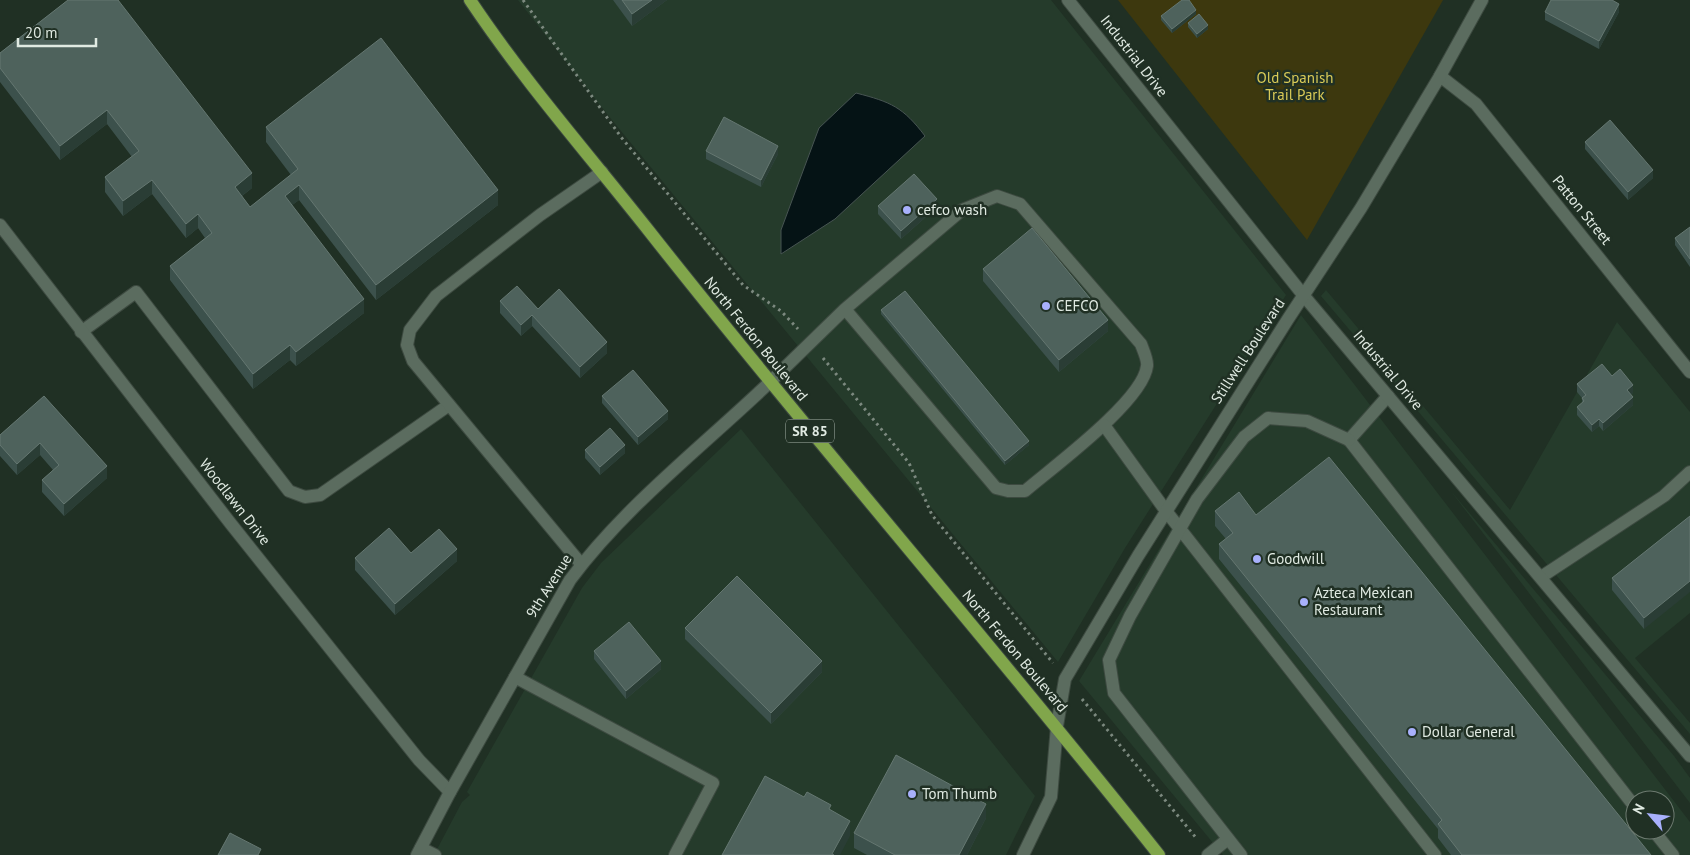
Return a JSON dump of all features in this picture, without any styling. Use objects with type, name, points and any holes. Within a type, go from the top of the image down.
[{"type":"main road","name":"North Ferdon Boulevard","points":[[470,0],[602,172],[770,382],[1057,726],[1159,855]]},
{"type":"street","name":"Industrial Drive","points":[[1068,0],[1304,296],[1690,756]]},
{"type":"street","name":"Stillwell Boulevard","points":[[1023,855],[1051,797],[1057,726],[1065,679],[1166,511],[1361,208],[1440,76],[1482,0]]},
{"type":"street","name":"Patton Street","points":[[1440,76],[1476,104],[1690,372]]},
{"type":"street","points":[[581,564],[413,361],[407,345],[410,330],[436,296],[540,215],[602,172]]},
{"type":"street","name":"9th Avenue","points":[[419,851],[450,792],[570,580],[581,564],[662,482],[770,382],[845,309],[962,210],[997,196],[1020,204],[1141,344],[1147,365],[1139,385],[1104,425],[1025,491],[1008,491],[996,488],[845,309]]},
{"type":"street","name":"Woodlawn Drive","points":[[0,225],[81,332],[413,753],[450,792]]},
{"type":"street","points":[[81,332],[136,292],[289,491],[304,497],[320,494],[449,405]]},
{"type":"street","points":[[1349,440],[1388,396]]},
{"type":"street","points":[[1241,855],[1114,693],[1109,660],[1130,616],[1197,499],[1244,437],[1268,418],[1307,421],[1349,440],[1625,794]]},
{"type":"street","points":[[1104,425],[1166,511],[1435,855]]},
{"type":"street","points":[[1540,577],[1664,496],[1690,472]]},
{"type":"street","points":[[515,677],[713,783],[674,855]]},
{"type":"street","points":[[1208,854],[1228,839]]},
{"type":"street","points":[[1661,840],[1672,855]]},
{"type":"street","points":[[419,851],[435,855]]},
{"type":"path","points":[[522,0],[621,137],[743,285],[782,310],[909,463],[932,515],[1208,854]]},
{"type":"shaded area","points":[[518,0],[1051,0],[1286,295],[1125,548],[1058,662],[607,114]]},
{"type":"shaded area","points":[[856,93],[878,99],[895,107],[910,118],[925,136],[835,219],[781,254],[781,230],[819,128]]},
{"type":"shaded area","points":[[1326,290],[1510,510],[1617,322],[1690,412],[1690,613],[1635,658],[1690,723],[1690,734],[1321,296]]},
{"type":"shaded area","points":[[1301,315],[1665,790],[1625,790],[1625,840],[1675,840],[1675,802],[1690,822],[1690,855],[1223,855],[1079,681]]},
{"type":"shaded area","points":[[741,429],[1035,796],[1006,855],[434,855],[462,802],[470,795],[467,792],[582,588],[601,563]]},
{"type":"shaded area","points":[[1450,490],[1674,756],[1690,778],[1690,803]]},
{"type":"green space","name":"Old Spanish Trail Park","points":[[1118,0],[1443,0],[1307,240]]},
{"type":"building","points":[[68,0],[118,0],[252,173],[235,187],[250,207],[298,169],[266,127],[381,38],[498,190],[376,285],[299,185],[285,196],[364,299],[296,352],[290,345],[253,374],[170,266],[212,233],[198,214],[186,224],[152,180],[123,201],[105,177],[139,151],[107,110],[60,146],[0,68],[0,53]]},
{"type":"building","points":[[622,0],[652,0],[632,14]]},
{"type":"building","points":[[1182,0],[1189,0],[1196,10],[1172,29],[1161,16]]},
{"type":"building","points":[[1551,0],[1612,0],[1619,4],[1599,41],[1545,12]]},
{"type":"building","points":[[1199,14],[1208,25],[1197,34],[1188,23]]},
{"type":"building","points":[[724,117],[778,146],[761,180],[706,151]]},
{"type":"building","points":[[1610,120],[1653,170],[1628,192],[1585,142]]},
{"type":"building","name":"cefco wash","points":[[914,174],[937,199],[901,231],[878,206]]},
{"type":"building","points":[[1690,227],[1690,259],[1675,238]]},
{"type":"building","name":"CEFCO","points":[[1032,228],[1108,320],[1059,360],[983,269]]},
{"type":"building","points":[[517,286],[538,309],[559,289],[607,342],[580,367],[532,315],[521,325],[500,301]]},
{"type":"building","points":[[905,291],[1029,441],[1005,461],[881,310]]},
{"type":"building","points":[[1602,364],[1612,376],[1620,369],[1633,385],[1627,390],[1633,397],[1603,423],[1599,419],[1592,425],[1577,407],[1584,401],[1582,398],[1586,395],[1577,384]]},
{"type":"building","points":[[633,370],[668,411],[638,437],[602,396]]},
{"type":"building","points":[[44,396],[107,466],[64,504],[42,480],[59,465],[40,443],[17,464],[0,445],[0,435]]},
{"type":"building","points":[[610,428],[625,445],[600,467],[585,450]]},
{"type":"building","points":[[1329,457],[1625,823],[1625,840],[1639,840],[1651,855],[1462,855],[1438,824],[1442,820],[1219,544],[1233,533],[1215,511],[1239,492],[1256,515]]},
{"type":"building","points":[[1690,516],[1690,581],[1644,618],[1612,578]]},
{"type":"building","points":[[389,528],[411,553],[439,529],[457,549],[395,604],[355,558]]},
{"type":"building","points":[[737,576],[822,661],[771,713],[685,628]]},
{"type":"building","points":[[629,622],[661,661],[626,691],[594,651]]},
{"type":"building","name":"Tom Thumb","points":[[896,755],[986,804],[959,855],[895,855],[854,833]]},
{"type":"building","points":[[765,776],[804,797],[807,792],[831,805],[829,809],[850,821],[832,854],[834,855],[722,855]]},
{"type":"building","points":[[230,833],[261,849],[258,855],[218,855]]},
{"type":"place","name":"cefco wash","points":[[907,210]]},
{"type":"place","name":"CEFCO","points":[[1046,306]]},
{"type":"place","name":"Goodwill","points":[[1257,559]]},
{"type":"place","name":"Azteca Mexican Restaurant","points":[[1304,602]]},
{"type":"place","name":"Dollar General","points":[[1412,732]]},
{"type":"place","name":"Tom Thumb","points":[[912,794]]}]
